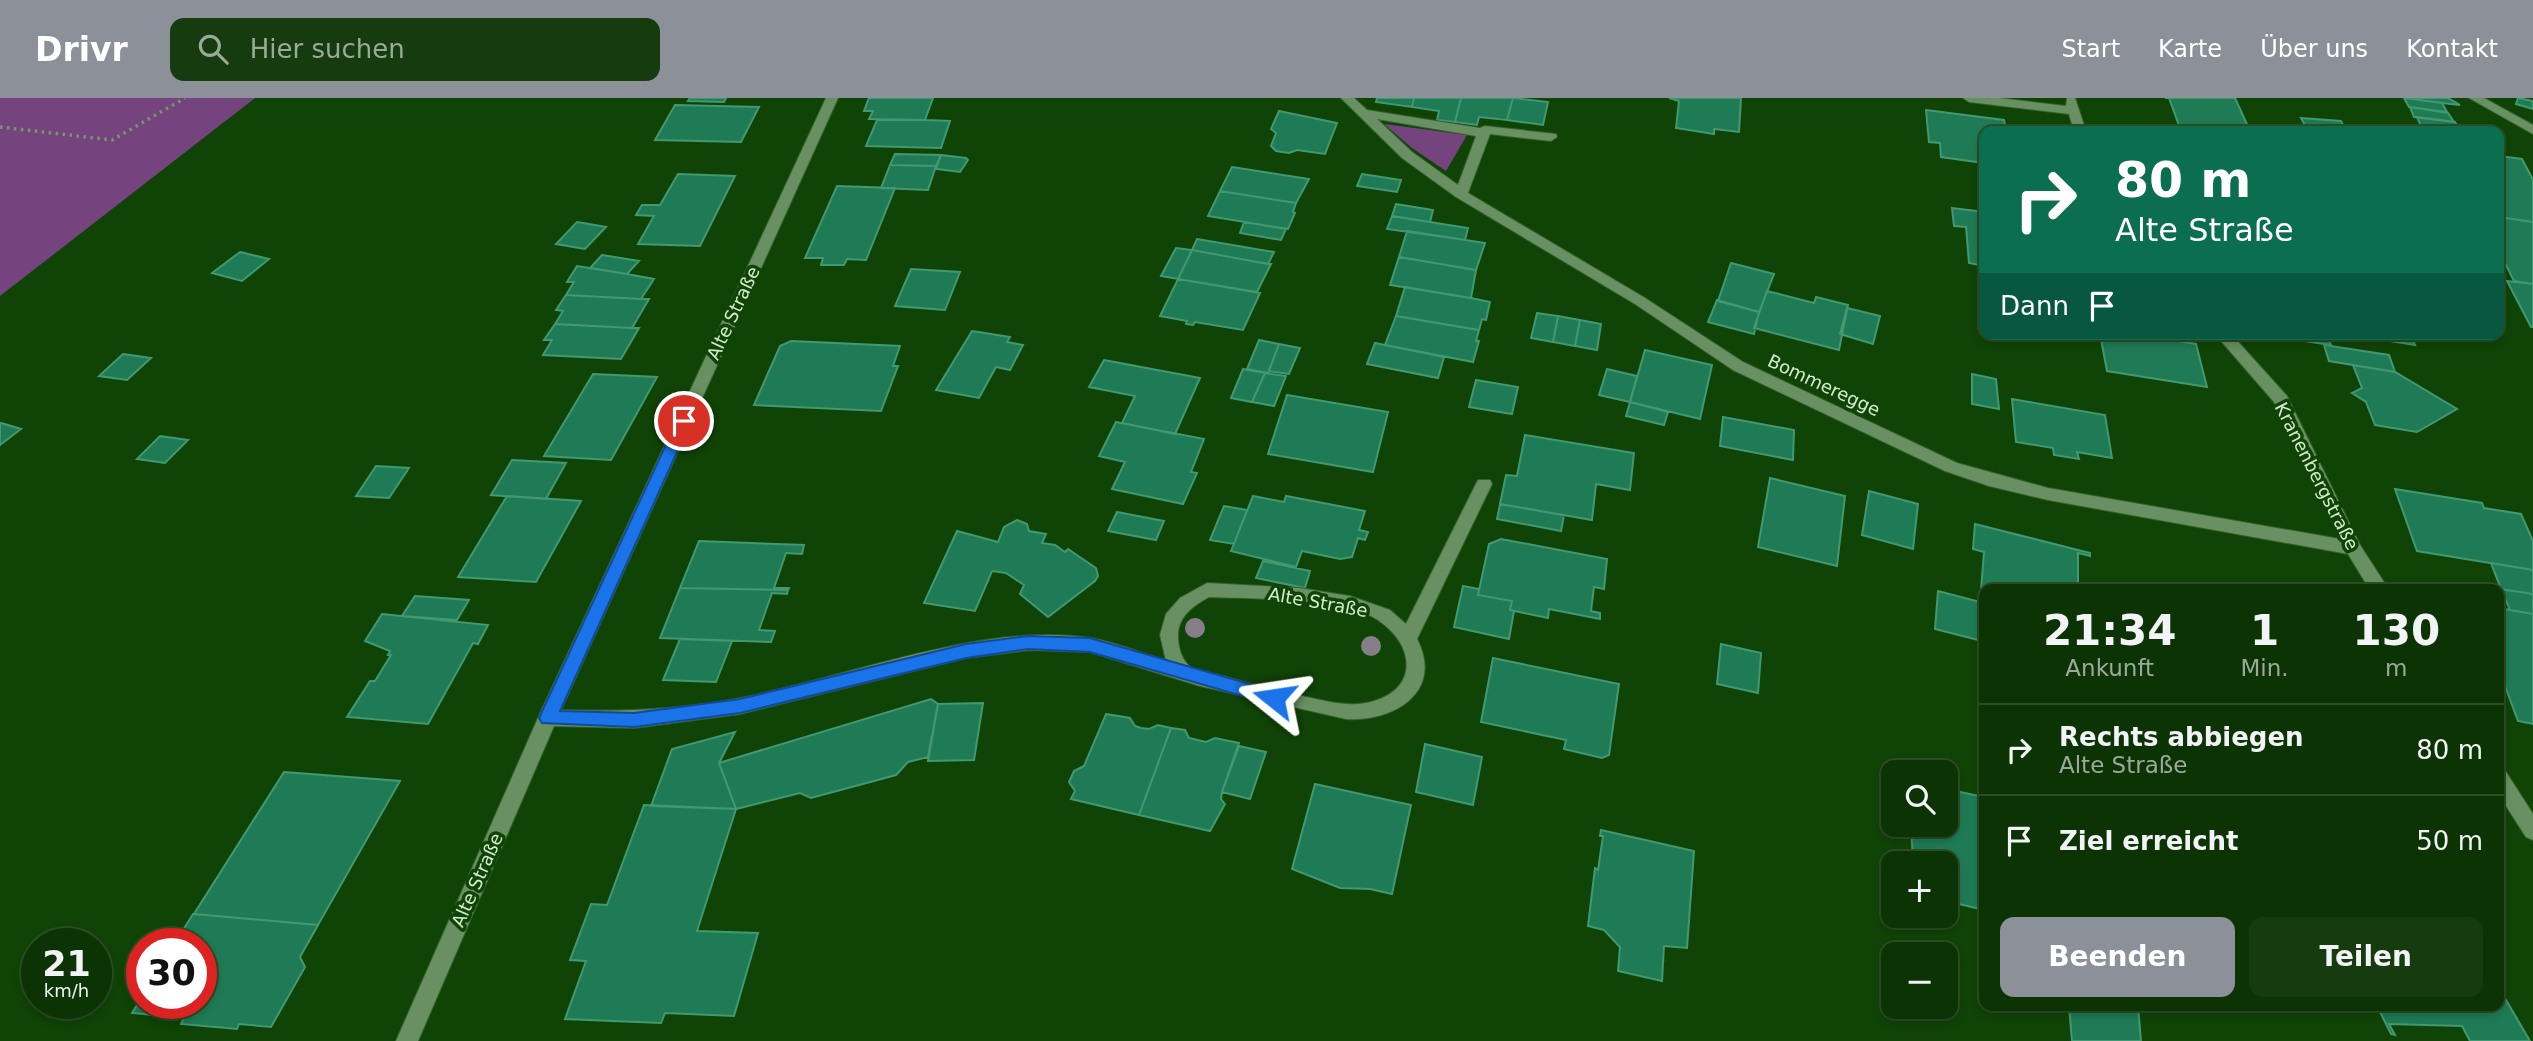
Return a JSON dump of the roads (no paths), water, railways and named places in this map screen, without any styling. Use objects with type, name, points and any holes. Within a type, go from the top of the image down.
[{"type":"street","name":"Alte Straße","points":[[407,1041],[548,718],[832,98]]},
{"type":"street","name":"Bommeregge","points":[[1348,98],[1407,155],[1461,194],[1640,301],[1738,366],[1951,467],[1983,480],[2019,489],[2175,519],[2353,548]]},
{"type":"street","points":[[1969,98],[2072,104],[2079,126]]},
{"type":"street","points":[[2475,98],[2533,130]]},
{"type":"street","points":[[1363,113],[1484,133]]},
{"type":"street","points":[[1461,194],[1485,130],[1551,137]]},
{"type":"street","name":"Kranenbergstraße","points":[[2228,340],[2262,375],[2281,400],[2353,548],[2376,584]]},
{"type":"street","points":[[548,718],[634,720],[740,706],[966,651],[1028,643],[1090,645],[1274,698],[1328,709],[1365,711],[1398,700],[1415,681],[1419,662],[1408,638],[1484,484]]},
{"type":"street","name":"Alte Straße","points":[[1187,675],[1175,663],[1169,639],[1171,620],[1183,603],[1207,590],[1268,592],[1353,604],[1383,614],[1408,638]]},
{"type":"street","points":[[2504,786],[2533,831]]}]
